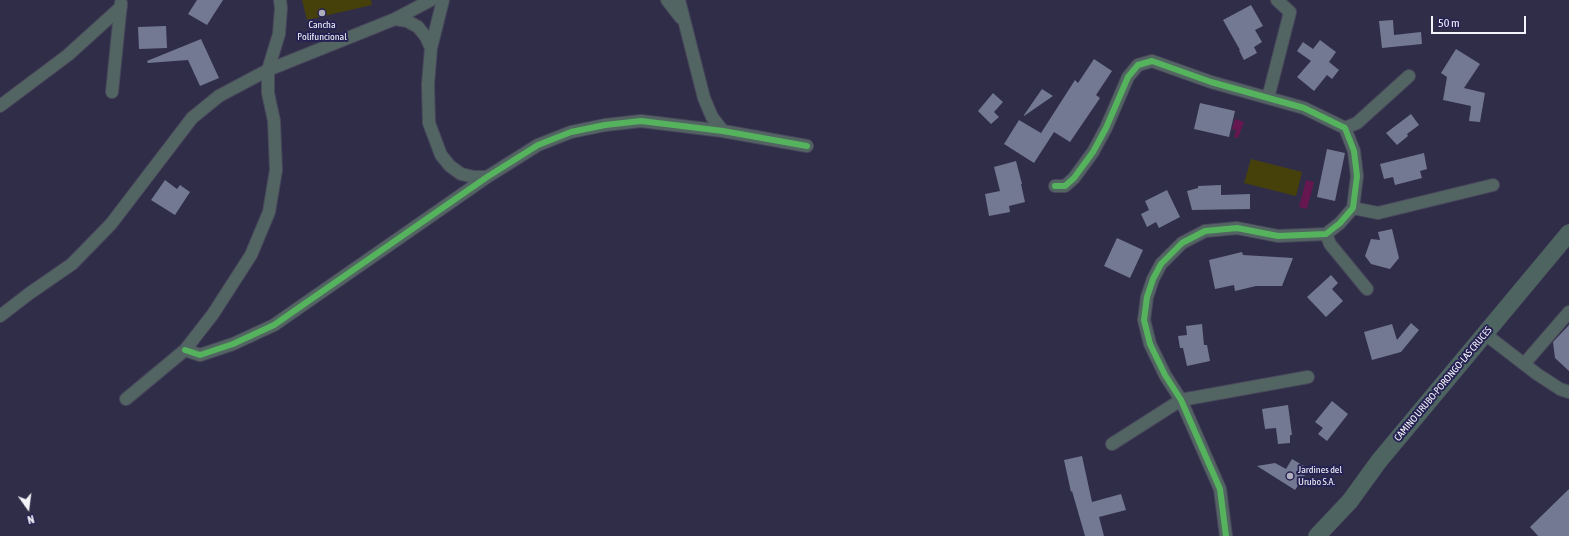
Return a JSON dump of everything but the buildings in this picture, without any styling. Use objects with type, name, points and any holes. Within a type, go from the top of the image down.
[{"type":"main road","name":"CAMINO URUBO-PORONGO-LAS CRUCES","points":[[1317,536],[1350,500],[1379,461],[1569,233]]},
{"type":"street","points":[[126,399],[185,350],[213,314],[251,255],[269,212],[276,170],[274,121],[268,93],[268,70],[279,34],[281,8],[280,0]]},
{"type":"street","points":[[0,316],[30,292],[72,264],[110,224],[192,118],[219,96],[268,70],[395,19],[430,0]]},
{"type":"street","points":[[444,0],[431,48],[428,84],[429,123],[442,155],[450,166],[461,174],[474,177],[487,177]]},
{"type":"street","points":[[666,0],[684,20]]},
{"type":"street","points":[[679,0],[704,98],[712,117],[723,131]]},
{"type":"street","points":[[1268,98],[1290,12],[1277,0]]},
{"type":"street","points":[[112,92],[121,4]]},
{"type":"street","points":[[0,106],[68,56],[121,4]]},
{"type":"street","points":[[395,19],[418,27],[426,37],[431,48]]},
{"type":"street","points":[[1054,186],[1065,186],[1074,178],[1093,152],[1106,128],[1128,77],[1138,65],[1152,61],[1211,82],[1304,108],[1345,128],[1354,151],[1357,176],[1353,208],[1340,223],[1326,234],[1278,236],[1237,228],[1205,231],[1182,243],[1161,264],[1153,279],[1147,297],[1144,320],[1150,344],[1165,375],[1181,400],[1220,489],[1226,536]]},
{"type":"street","points":[[1345,128],[1357,123],[1409,76]]},
{"type":"street","points":[[185,350],[200,356],[233,344],[274,325],[487,177],[538,145],[571,132],[605,125],[641,121],[723,131],[807,146]]},
{"type":"street","points":[[1353,208],[1378,213],[1493,185]]},
{"type":"street","points":[[1326,234],[1330,244],[1367,289]]},
{"type":"street","points":[[1524,364],[1569,312]]},
{"type":"street","points":[[1485,334],[1560,389],[1569,392]]},
{"type":"street","points":[[1112,444],[1181,400],[1308,377]]},
{"type":"shaded area","name":"Cancha Polifuncional","points":[[302,0],[371,0],[372,5],[307,20]]},
{"type":"shaded area","points":[[1235,119],[1244,122],[1238,138],[1234,137],[1236,130],[1232,129]]},
{"type":"shaded area","points":[[1251,159],[1302,172],[1296,196],[1244,183]]},
{"type":"shaded area","points":[[1306,180],[1314,182],[1307,209],[1299,207]]},
{"type":"cycle path","points":[[1055,186],[1065,186],[1074,178],[1093,152],[1106,128],[1128,77],[1138,65],[1152,61],[1211,82],[1304,108],[1345,128],[1354,151],[1357,176],[1353,208],[1340,223],[1326,234],[1278,236],[1237,228],[1205,231],[1182,243],[1161,264],[1153,279],[1147,297],[1144,320],[1150,344],[1165,375],[1181,400],[1220,489],[1226,536]]},
{"type":"cycle path","points":[[185,350],[200,355],[233,344],[274,325],[487,177],[538,145],[571,132],[605,125],[641,121],[723,131],[807,146]]},
{"type":"place","name":"Cancha Polifuncional","points":[[322,13]]},
{"type":"place","name":"Jardines del Urubo S.A.","points":[[1290,476]]}]
